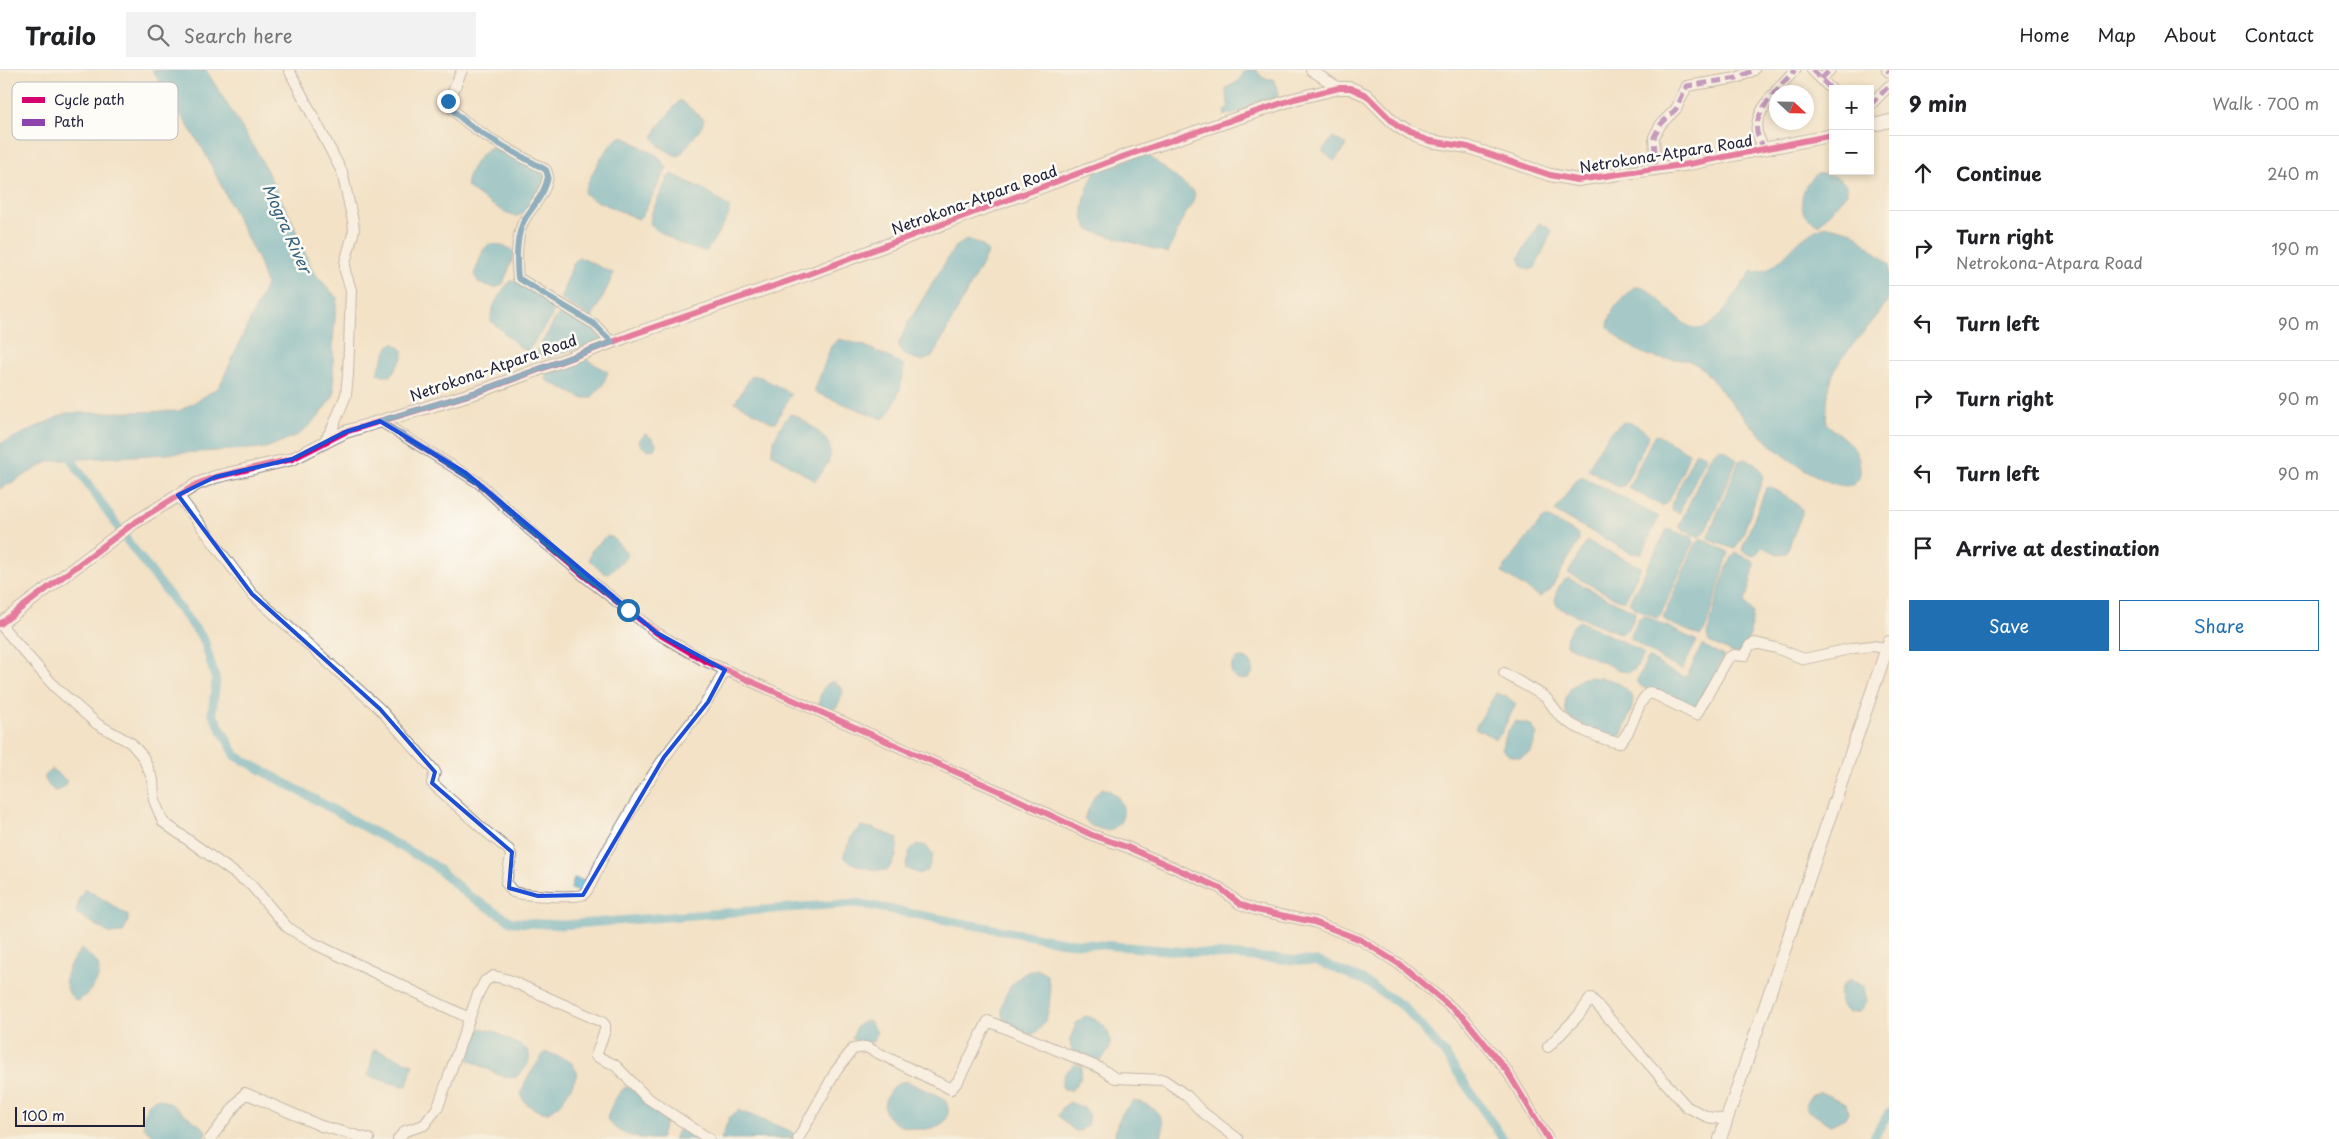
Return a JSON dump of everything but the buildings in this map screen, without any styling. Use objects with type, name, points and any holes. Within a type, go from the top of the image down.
[{"type":"street","points":[[289,70],[342,172],[354,221],[352,242],[345,263],[345,271],[351,290],[346,395],[333,427],[324,442]]},
{"type":"street","points":[[462,70],[448,101],[452,111],[481,132],[546,170],[548,176],[536,204],[525,219],[519,242],[518,278],[594,324],[612,342]]},
{"type":"street","points":[[1311,70],[1339,88]]},
{"type":"street","points":[[1656,169],[1654,137],[1661,124],[1676,109],[1684,89],[1693,84],[1737,78],[1754,70]]},
{"type":"street","points":[[1765,150],[1756,131],[1761,113],[1769,99],[1795,70]]},
{"type":"street","points":[[1812,70],[1829,87]]},
{"type":"street","points":[[1821,79],[1830,70]]},
{"type":"street","points":[[1874,101],[1889,86]]},
{"type":"street","name":"Netrokona-Atpara Road","points":[[0,624],[134,523],[178,495],[215,477],[292,459],[344,432],[480,391],[612,342],[809,274],[1219,123],[1294,99],[1339,88],[1350,88],[1366,95],[1396,125],[1410,134],[1430,141],[1468,147],[1560,178],[1577,180],[1656,169],[1765,150],[1829,136]]},
{"type":"street","points":[[1874,125],[1889,121]]},
{"type":"street","points":[[380,421],[479,483],[531,531],[657,633],[703,660],[1008,795],[1092,835],[1127,847],[1220,888],[1240,904],[1256,910],[1314,922],[1361,940],[1399,964],[1464,1018],[1507,1071],[1548,1139]]},
{"type":"street","points":[[178,495],[252,594],[380,709],[433,769],[435,772],[432,784],[509,850],[511,856],[506,883],[513,892],[538,896],[552,894],[579,896],[585,893],[599,863],[664,757],[708,702],[725,670]]},
{"type":"street","points":[[0,624],[55,687],[97,724],[131,743],[143,757],[153,780],[154,800],[163,822],[251,885],[288,927],[310,942],[469,1018]]},
{"type":"street","points":[[1504,674],[1548,700],[1560,716],[1570,724],[1608,741],[1619,743],[1627,734],[1644,697],[1650,692],[1696,715],[1728,658],[1744,656],[1750,645],[1755,643],[1804,658],[1854,648],[1888,645],[1720,1139]]},
{"type":"street","points":[[398,1139],[405,1131],[424,1125],[438,1108],[469,1018],[485,981],[494,976],[509,980],[602,1022],[605,1030],[596,1056],[615,1065],[646,1097],[709,1139]]},
{"type":"street","points":[[1548,1047],[1578,1016],[1591,998],[1687,1108],[1708,1117],[1726,1120]]},
{"type":"street","points":[[798,1139],[836,1072],[853,1049],[866,1047],[951,1089],[955,1086],[988,1021],[1100,1068],[1115,1078],[1164,1080],[1187,1096],[1202,1111],[1238,1139]]},
{"type":"street","points":[[210,1139],[245,1094],[321,1126],[370,1139]]},
{"type":"highlighted area","points":[[380,421],[466,473],[657,633],[725,670],[708,702],[664,757],[583,895],[538,896],[509,888],[512,852],[432,783],[435,772],[380,709],[252,594],[178,495],[215,477],[292,459],[345,432]]},
{"type":"water","name":"Mogra River","points":[[152,70],[206,70],[260,157],[292,221],[312,270],[337,298],[333,341],[334,395],[318,417],[300,434],[266,448],[50,461],[0,489],[0,444],[66,413],[179,411],[219,387],[266,285],[259,262],[204,151],[178,110],[178,82],[160,82]]},
{"type":"water","points":[[1245,70],[1256,70],[1263,78],[1273,79],[1279,92],[1278,97],[1261,105],[1224,116],[1225,110],[1229,107],[1226,88],[1239,81]]},
{"type":"water","points":[[680,100],[704,119],[702,127],[680,155],[676,156],[659,146],[653,137],[657,128]]},
{"type":"water","points":[[623,136],[658,156],[667,168],[642,216],[638,219],[592,199],[584,193],[594,170],[605,152],[617,139]]},
{"type":"water","points":[[1333,137],[1347,145],[1334,161],[1322,151]]},
{"type":"water","points":[[492,147],[544,173],[546,178],[524,213],[516,216],[512,215],[476,194],[467,186],[471,169],[483,153]]},
{"type":"water","points":[[1142,154],[1149,156],[1195,193],[1193,202],[1181,222],[1168,253],[1089,230],[1083,217],[1086,193],[1095,172]]},
{"type":"water","points":[[672,174],[705,190],[729,207],[729,215],[707,251],[694,249],[677,242],[650,224],[651,214],[668,177]]},
{"type":"water","points":[[1817,174],[1834,176],[1847,186],[1847,193],[1819,225],[1805,216],[1802,204],[1805,187]]},
{"type":"water","points":[[1539,223],[1548,227],[1552,232],[1535,268],[1530,270],[1523,267],[1519,258]]},
{"type":"water","points":[[1829,226],[1853,232],[1889,264],[1889,295],[1886,302],[1881,311],[1840,362],[1832,376],[1829,389],[1826,423],[1850,444],[1859,460],[1860,475],[1856,482],[1842,486],[1824,480],[1787,458],[1749,423],[1704,370],[1685,360],[1649,356],[1626,343],[1608,327],[1614,310],[1634,287],[1642,288],[1652,293],[1691,327],[1700,329],[1708,326],[1725,308],[1751,272],[1770,268],[1804,237],[1820,228]]},
{"type":"water","points":[[968,239],[982,245],[988,252],[938,347],[932,357],[922,361],[904,355],[898,345],[908,323],[954,248]]},
{"type":"water","points":[[489,244],[503,246],[515,253],[503,284],[495,288],[479,283],[474,275],[483,250]]},
{"type":"water","points":[[578,258],[613,273],[592,318],[560,299],[573,264]]},
{"type":"water","points":[[514,280],[550,302],[554,307],[552,316],[528,351],[522,349],[491,321],[492,311],[503,289],[510,281]]},
{"type":"water","points":[[561,312],[587,322],[603,340],[547,358],[540,356],[537,351]]},
{"type":"water","points":[[839,339],[863,345],[903,364],[903,377],[895,403],[882,419],[814,392],[831,346]]},
{"type":"water","points":[[394,343],[403,350],[403,357],[391,376],[382,376],[377,373],[388,346]]},
{"type":"water","points":[[584,358],[608,372],[603,385],[591,398],[581,398],[546,380],[545,374]]},
{"type":"water","points":[[752,375],[761,377],[791,394],[776,422],[771,422],[735,402]]},
{"type":"water","points":[[790,414],[811,426],[826,439],[829,445],[831,451],[830,458],[815,481],[772,454],[775,438]]},
{"type":"water","points":[[1624,422],[1638,426],[1649,436],[1624,486],[1618,487],[1588,469],[1608,436]]},
{"type":"water","points":[[645,434],[653,439],[656,444],[655,449],[649,450],[641,446],[639,440]]},
{"type":"water","points":[[1657,435],[1689,453],[1674,490],[1667,503],[1663,506],[1628,488],[1654,436]]},
{"type":"water","points":[[1719,448],[1727,451],[1737,460],[1705,532],[1699,537],[1682,530],[1679,526],[1710,457]]},
{"type":"water","points":[[1698,452],[1705,455],[1706,458],[1679,513],[1672,510],[1671,505],[1695,453]]},
{"type":"water","points":[[1744,459],[1757,465],[1763,474],[1763,478],[1742,537],[1735,549],[1709,540],[1708,536],[1739,461]]},
{"type":"water","points":[[1580,477],[1584,477],[1659,517],[1642,554],[1631,553],[1555,511]]},
{"type":"water","points":[[1771,487],[1788,497],[1802,509],[1802,514],[1786,554],[1780,555],[1762,547],[1753,556],[1743,552],[1742,549],[1766,488]]},
{"type":"water","points":[[1543,518],[1549,518],[1578,534],[1579,541],[1550,590],[1540,597],[1502,573],[1505,566]]},
{"type":"water","points":[[1667,529],[1692,537],[1694,542],[1661,614],[1656,618],[1634,608],[1629,602]]},
{"type":"water","points":[[606,536],[612,537],[628,553],[624,560],[607,574],[589,560],[591,551]]},
{"type":"water","points":[[1701,539],[1729,552],[1705,630],[1700,636],[1667,622],[1663,617],[1696,543]]},
{"type":"water","points":[[1587,541],[1641,567],[1625,600],[1619,600],[1568,573]]},
{"type":"water","points":[[1736,553],[1752,560],[1755,565],[1745,602],[1753,613],[1750,635],[1742,653],[1736,654],[1709,642],[1707,635],[1723,577],[1732,557]]},
{"type":"water","points":[[1568,578],[1635,612],[1634,619],[1629,628],[1621,634],[1561,609],[1555,601],[1556,593],[1559,586]]},
{"type":"water","points":[[1644,615],[1697,641],[1682,670],[1664,661],[1631,639],[1630,637],[1638,619]]},
{"type":"water","points":[[1580,621],[1640,650],[1644,655],[1635,669],[1628,672],[1621,671],[1566,645],[1570,631]]},
{"type":"water","points":[[1702,645],[1724,656],[1697,710],[1642,687],[1636,682],[1647,659],[1650,658],[1672,672],[1686,677]]},
{"type":"water","points":[[1238,658],[1246,658],[1253,665],[1253,673],[1246,680],[1238,680],[1231,673],[1231,665]]},
{"type":"water","points":[[1586,677],[1607,679],[1619,683],[1633,698],[1632,708],[1622,734],[1616,738],[1588,728],[1567,716],[1565,704],[1568,693],[1575,683]]},
{"type":"water","points":[[833,681],[842,688],[843,693],[837,707],[827,711],[819,705],[820,697],[824,687]]},
{"type":"water","points":[[1496,693],[1506,696],[1516,704],[1501,734],[1496,739],[1475,728]]},
{"type":"water","points":[[1516,721],[1531,725],[1537,734],[1531,752],[1520,758],[1508,755],[1502,749],[1507,732]]},
{"type":"water","points":[[52,769],[67,781],[64,787],[56,792],[48,785],[44,777]]},
{"type":"water","points":[[1102,788],[1116,796],[1121,801],[1123,808],[1121,821],[1116,827],[1108,831],[1091,826],[1084,819],[1095,795]]},
{"type":"water","points":[[861,826],[898,838],[896,857],[888,870],[864,868],[843,857],[852,835]]},
{"type":"water","points":[[917,844],[926,846],[933,855],[928,870],[919,874],[905,868],[910,850]]},
{"type":"water","points":[[574,878],[587,881],[581,893],[571,889]]},
{"type":"water","points":[[85,888],[128,915],[128,921],[123,933],[110,934],[76,913],[79,899]]},
{"type":"water","points":[[81,949],[95,961],[99,971],[94,986],[78,1001],[74,999],[66,987],[66,975],[70,965]]},
{"type":"water","points":[[1037,969],[1047,975],[1050,1000],[1043,1025],[1031,1035],[1006,1025],[1002,1017],[1002,1008],[1008,990],[1014,982],[1029,971]]},
{"type":"water","points":[[1850,979],[1864,987],[1867,1001],[1860,1012],[1849,1013],[1841,1006],[1840,991]]},
{"type":"water","points":[[1085,1016],[1100,1023],[1106,1028],[1109,1035],[1109,1049],[1098,1062],[1072,1051],[1070,1042],[1076,1023]]},
{"type":"water","points":[[865,1021],[870,1022],[877,1032],[875,1039],[871,1043],[856,1041],[852,1038],[857,1026]]},
{"type":"water","points":[[481,1028],[494,1031],[528,1050],[528,1063],[524,1070],[515,1078],[503,1077],[469,1060],[472,1043]]},
{"type":"water","points":[[374,1049],[413,1064],[407,1086],[368,1076]]},
{"type":"water","points":[[547,1052],[571,1062],[577,1072],[570,1089],[562,1101],[552,1110],[545,1112],[536,1110],[527,1104],[521,1094],[526,1080],[544,1053]]},
{"type":"water","points":[[1075,1064],[1082,1067],[1080,1079],[1071,1091],[1064,1090],[1061,1084],[1065,1073]]},
{"type":"water","points":[[906,1081],[944,1098],[948,1109],[946,1120],[938,1126],[928,1129],[905,1127],[895,1123],[888,1116],[884,1108],[886,1098],[894,1087]]},
{"type":"water","points":[[625,1087],[633,1089],[666,1114],[667,1119],[660,1139],[630,1136],[617,1130],[607,1119],[614,1102]]},
{"type":"water","points":[[1820,1092],[1846,1103],[1848,1112],[1845,1118],[1831,1125],[1808,1111],[1805,1104],[1811,1096]]},
{"type":"water","points":[[158,1098],[171,1104],[205,1129],[206,1133],[203,1139],[158,1139],[144,1128],[145,1110],[150,1103]]},
{"type":"water","points":[[1134,1101],[1148,1105],[1158,1114],[1163,1125],[1160,1139],[1115,1139],[1120,1117]]},
{"type":"water","points":[[1070,1102],[1084,1108],[1089,1114],[1087,1126],[1080,1131],[1075,1131],[1058,1116],[1063,1107]]},
{"type":"water","points":[[738,1110],[793,1132],[796,1138],[721,1139],[729,1118]]},
{"type":"water","points":[[678,1130],[700,1139],[674,1139]]},
{"type":"waterway","points":[[66,452],[129,543],[204,640],[216,681],[212,713],[236,756],[432,864],[468,895],[512,922],[562,925],[856,903],[1063,942],[1319,962],[1363,980],[1404,1007],[1444,1053],[1503,1139]]},
{"type":"waterway","points":[[1873,1139],[1889,1112]]},
{"type":"marked path","points":[[1656,169],[1654,137],[1661,124],[1676,109],[1687,86],[1737,78],[1754,70]]},
{"type":"marked path","points":[[1765,150],[1757,132],[1759,116],[1770,99],[1795,70]]},
{"type":"marked path","points":[[1812,70],[1829,87]]},
{"type":"marked path","points":[[1821,79],[1830,70]]},
{"type":"marked path","points":[[1874,101],[1889,86]]},
{"type":"cycle path","points":[[0,624],[134,523],[197,484],[215,477],[292,459],[345,432],[481,391],[634,334],[809,274],[1122,157],[1294,99],[1339,88],[1350,88],[1366,95],[1396,125],[1410,134],[1430,141],[1468,147],[1550,175],[1577,180],[1689,164],[1829,136]]},
{"type":"cycle path","points":[[380,421],[479,483],[583,575],[657,633],[703,660],[1008,795],[1092,835],[1127,847],[1220,888],[1240,904],[1256,910],[1314,922],[1361,940],[1399,964],[1464,1018],[1507,1071],[1548,1139]]},
{"type":"route","points":[[448,101],[452,111],[481,132],[546,170],[548,179],[546,186],[525,219],[519,242],[518,278],[557,304],[594,324],[612,342],[480,391],[380,421],[479,483],[531,531],[628,610]]}]
